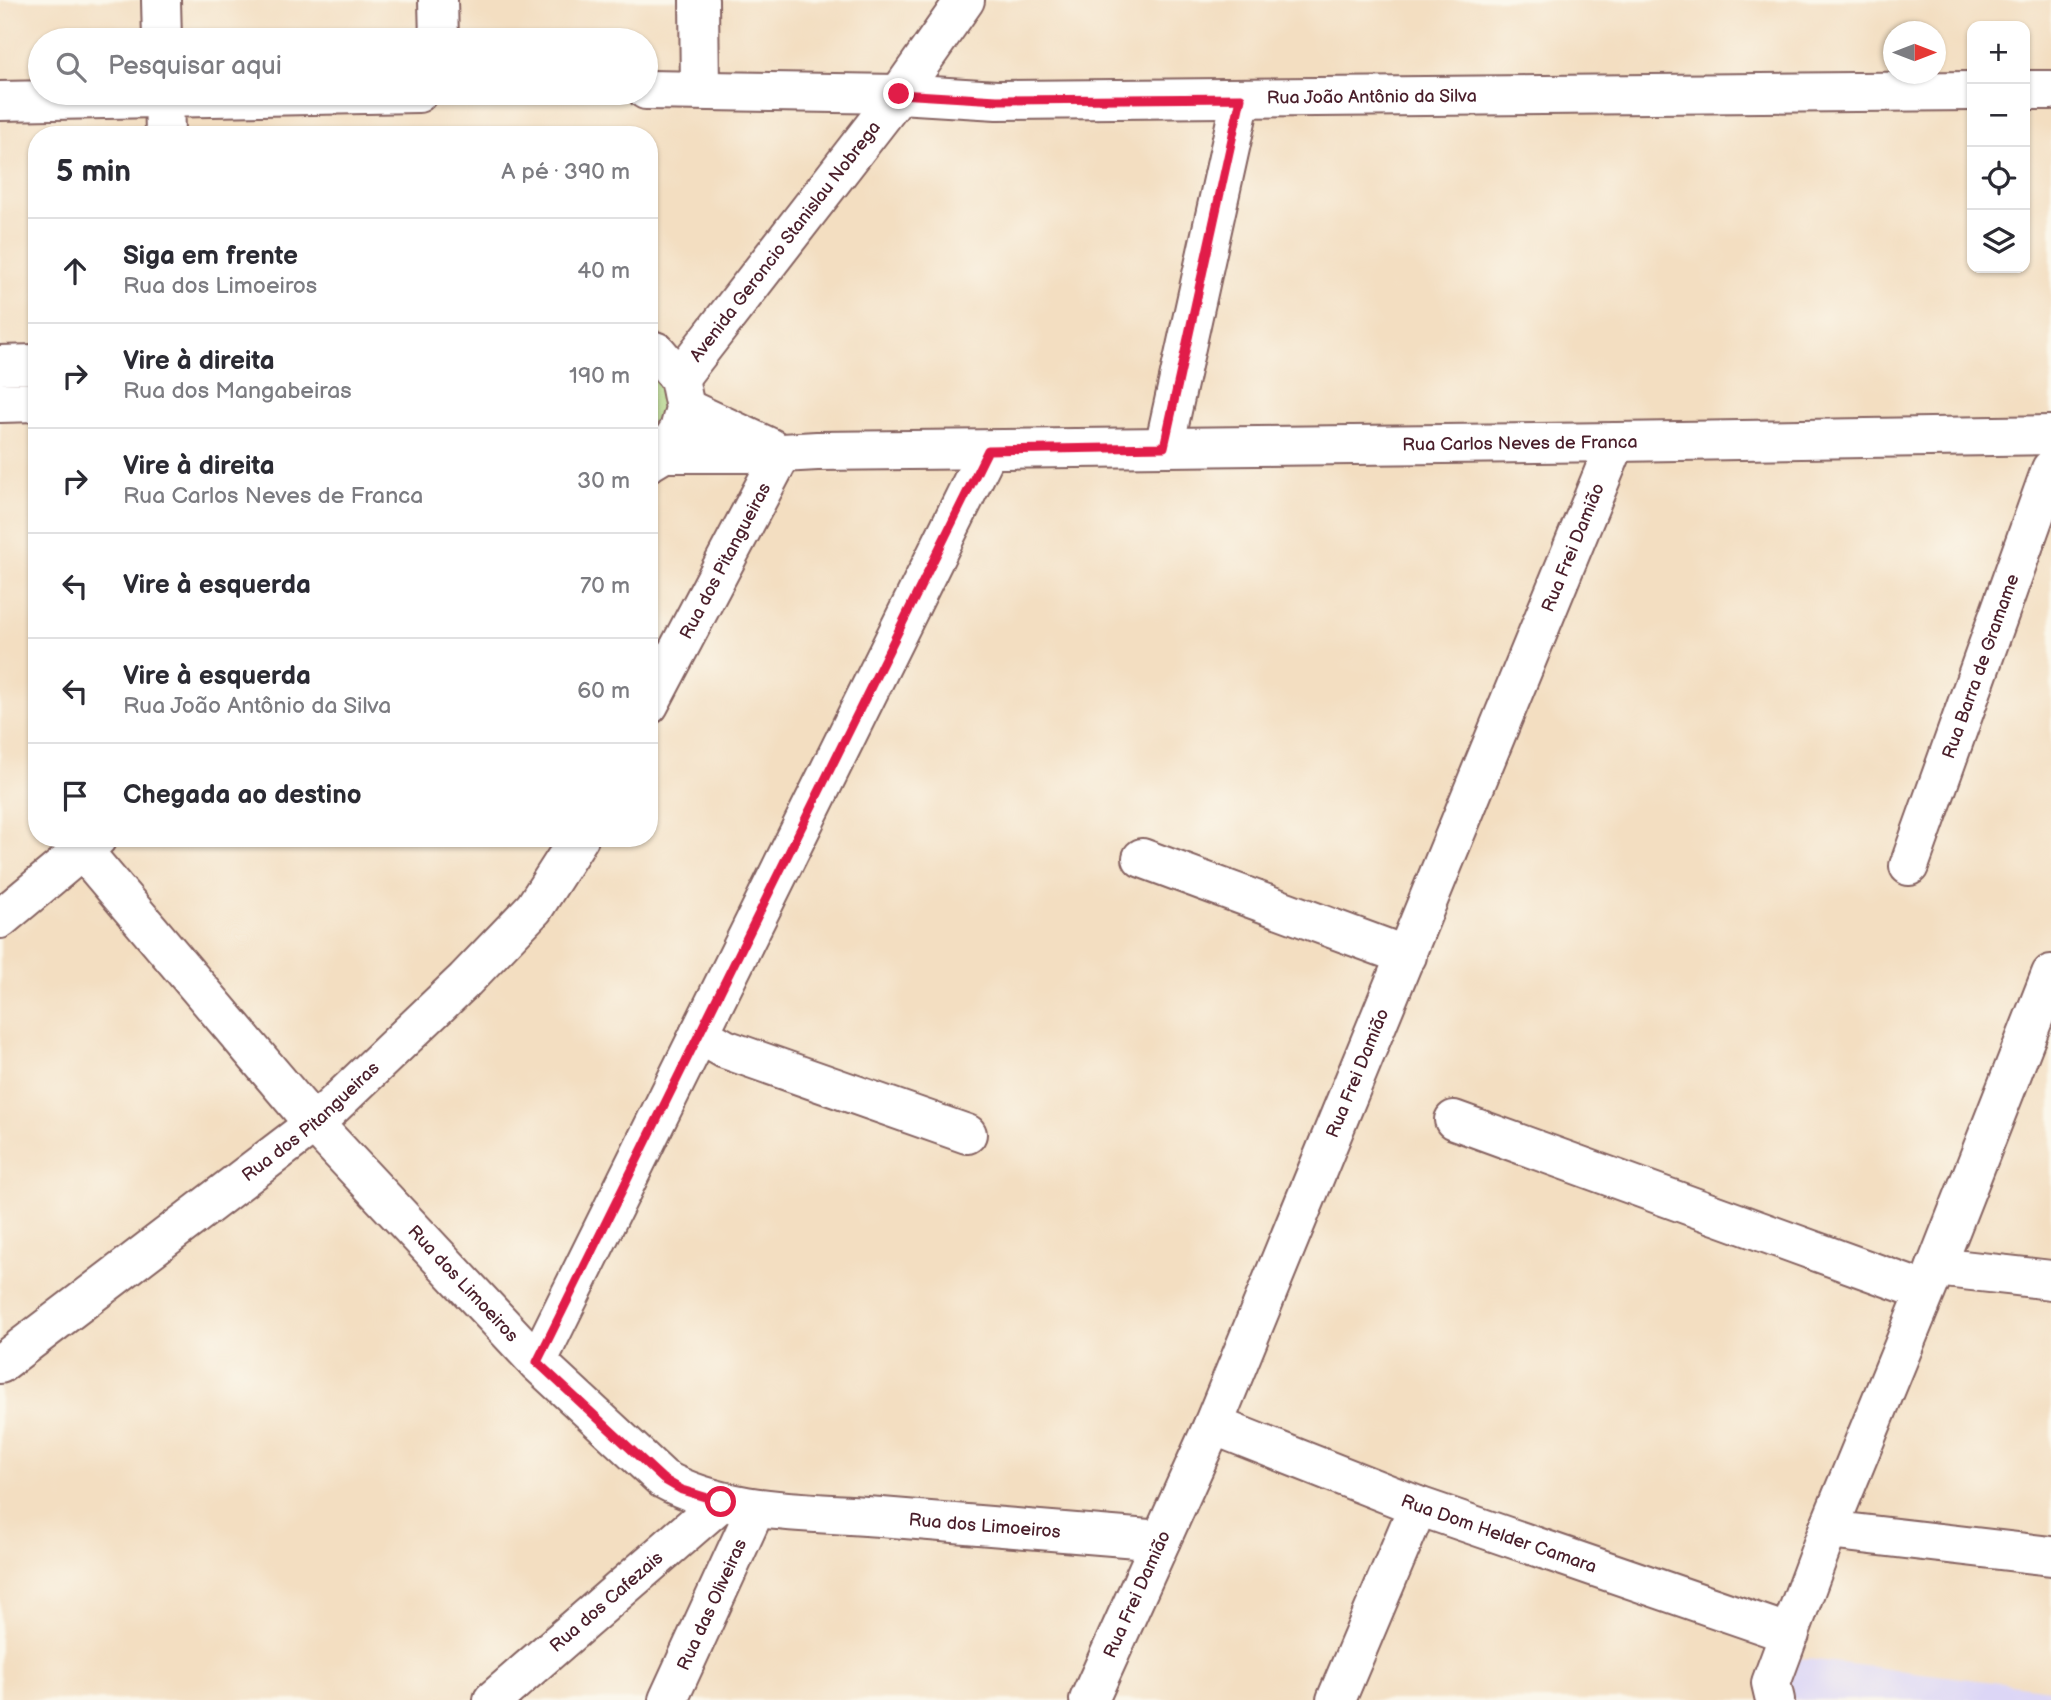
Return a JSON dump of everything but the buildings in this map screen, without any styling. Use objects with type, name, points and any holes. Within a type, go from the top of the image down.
[{"type":"street","points":[[162,0],[162,28]]},
{"type":"street","points":[[438,0],[439,28]]},
{"type":"street","points":[[699,0],[700,90]]},
{"type":"street","name":"Avenida Geroncio Stanislau Nobrega","points":[[658,455],[678,430],[682,393],[965,0]]},
{"type":"street","name":"Rua João Antônio da Silva","points":[[658,90],[899,94],[997,100],[1967,91]]},
{"type":"street","points":[[2030,90],[2051,90]]},
{"type":"street","points":[[1164,447],[1241,98]]},
{"type":"street","points":[[0,101],[28,102]]},
{"type":"street","points":[[94,105],[164,108],[215,105]]},
{"type":"street","points":[[658,354],[682,393],[782,453]]},
{"type":"street","points":[[0,365],[28,364]]},
{"type":"street","points":[[0,403],[28,402]]},
{"type":"street","name":"Rua Carlos Neves de Franca","points":[[658,457],[817,451],[2051,435]]},
{"type":"street","name":"Rua Frei Damião","points":[[1089,1700],[1213,1425],[1616,442]]},
{"type":"street","points":[[537,1362],[712,1042],[988,450]]},
{"type":"street","name":"Rua dos Pitangueiras","points":[[658,688],[782,453]]},
{"type":"street","name":"Rua Barra de Gramame","points":[[1909,866],[2051,469]]},
{"type":"street","points":[[0,919],[86,847]]},
{"type":"street","name":"Rua dos Limoeiros","points":[[92,847],[314,1125],[537,1362],[663,1479],[682,1490],[738,1505],[1161,1540]]},
{"type":"street","name":"Rua dos Pitangueiras","points":[[0,1364],[314,1125],[465,980],[534,908],[573,847]]},
{"type":"street","points":[[1142,858],[1407,956]]},
{"type":"street","points":[[1770,1694],[1828,1530],[2048,992]]},
{"type":"street","points":[[712,1042],[967,1134]]},
{"type":"street","points":[[1454,1120],[1930,1279],[2051,1280]]},
{"type":"street","name":"Rua Dom Helder Camara","points":[[1213,1425],[1418,1506],[1790,1634]]},
{"type":"street","name":"Rua dos Cafezais","points":[[493,1700],[738,1505]]},
{"type":"street","name":"Rua das Oliveiras","points":[[667,1700],[738,1505]]},
{"type":"street","points":[[1336,1700],[1418,1506]]},
{"type":"street","points":[[1828,1530],[2051,1556]]},
{"type":"shaded area","points":[[1784,1656],[2051,1689],[2051,1700],[1793,1700]]},
{"type":"green space","points":[[658,378],[665,382],[666,415],[658,421]]},
{"type":"route","points":[[721,1502],[682,1490],[663,1479],[537,1362],[988,450],[1164,447],[1241,98],[997,100],[899,94]]}]
